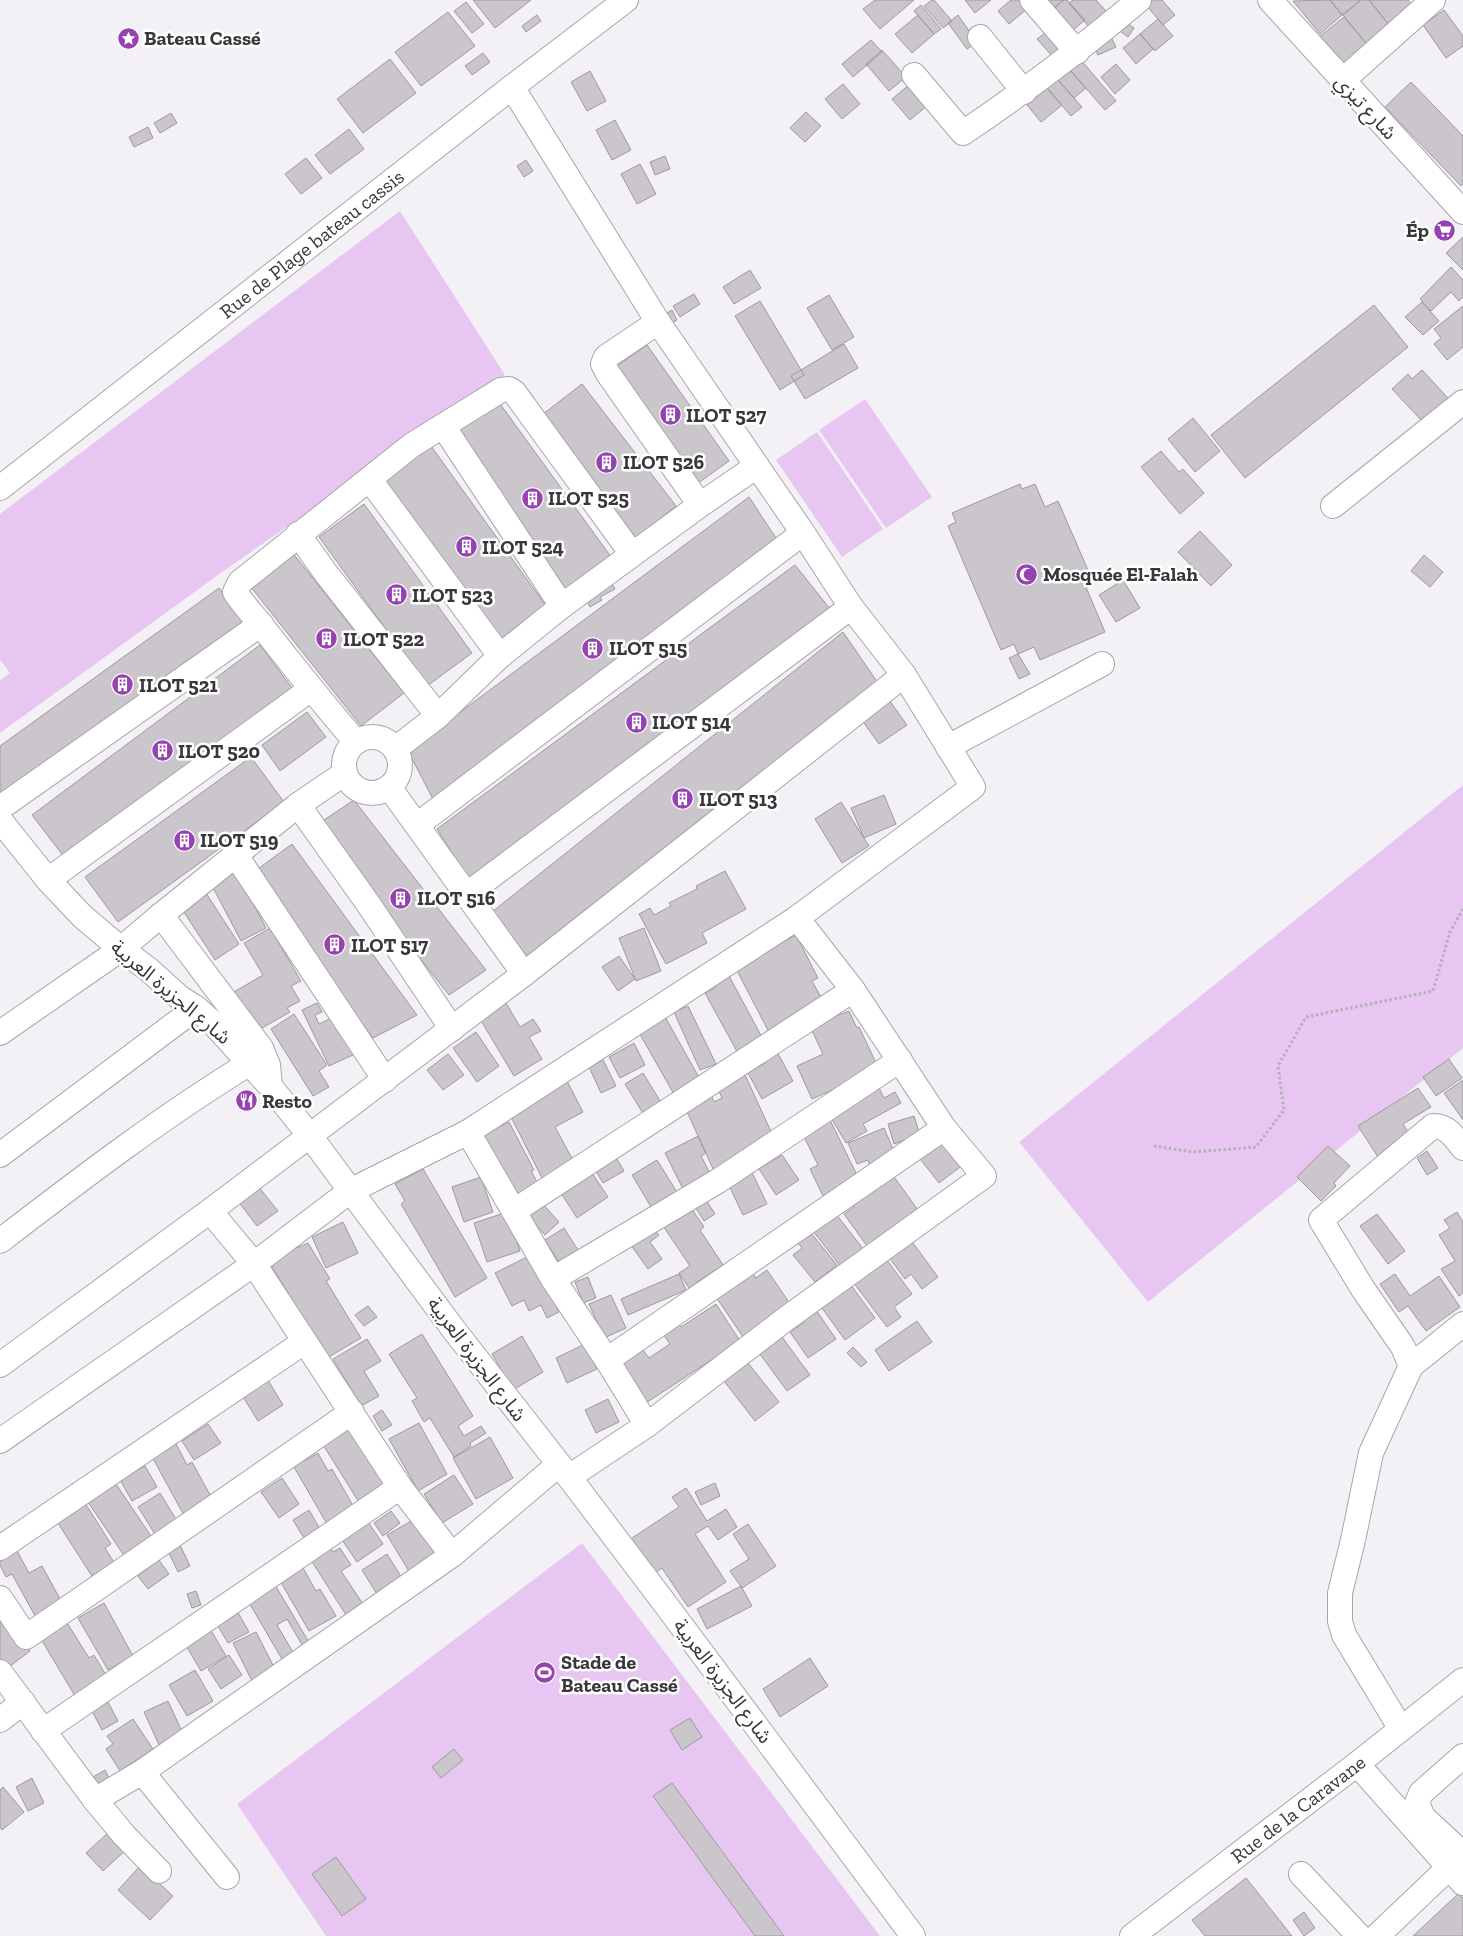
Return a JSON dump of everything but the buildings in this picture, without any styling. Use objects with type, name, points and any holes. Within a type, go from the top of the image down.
[{"type":"street","name":"Rue de Plage bateau cassis","points":[[0,488],[626,0]]},
{"type":"street","points":[[1032,0],[1077,52]]},
{"type":"street","points":[[914,75],[963,133],[1024,92],[1077,52],[1139,0]]},
{"type":"street","name":"شارع تيزي","points":[[1270,0],[1463,212]]},
{"type":"street","points":[[1342,81],[1433,0]]},
{"type":"street","points":[[980,38],[1024,92]]},
{"type":"street","points":[[0,1441],[254,1264],[350,1191],[468,1132],[797,918],[973,787],[904,675],[851,607],[803,533],[658,322],[512,87]]},
{"type":"street","points":[[658,322],[606,357],[603,364],[612,380],[700,505]]},
{"type":"street","points":[[356,742],[245,608],[235,592],[240,582],[412,445],[500,390],[509,389],[514,392],[632,554]]},
{"type":"street","points":[[1333,506],[1463,402]]},
{"type":"street","points":[[443,426],[562,606]]},
{"type":"street","points":[[394,749],[438,716],[500,656],[562,606],[700,505],[757,466]]},
{"type":"street","points":[[370,480],[500,656]]},
{"type":"street","points":[[417,825],[803,533]]},
{"type":"street","points":[[298,534],[325,572],[438,716]]},
{"type":"street","points":[[466,895],[851,607]]},
{"type":"street","points":[[0,808],[260,624]]},
{"type":"street","points":[[948,747],[1102,664]]},
{"type":"street","points":[[0,1365],[210,1212],[524,974],[904,675]]},
{"type":"street","points":[[48,880],[311,689]]},
{"type":"street","points":[[373,737],[389,743],[394,749],[400,765],[399,774],[389,787],[381,792],[364,792],[349,782],[345,774],[344,765],[350,748],[356,742],[373,737]]},
{"type":"street","points":[[1,1031],[121,949],[235,854],[298,805],[345,774]]},
{"type":"street","points":[[389,787],[524,974]]},
{"type":"street","points":[[298,805],[369,904],[452,1028]]},
{"type":"street","name":"شارع الجزيرة العربية","points":[[0,820],[48,880],[82,916],[148,969],[178,997],[196,1008],[219,1029],[270,1086],[310,1136],[454,1330],[564,1471],[913,1936]]},
{"type":"street","points":[[235,854],[385,1080]]},
{"type":"street","points":[[161,915],[261,1048],[268,1065],[270,1086]]},
{"type":"street","points":[[95,1800],[142,1772],[452,1555],[564,1471],[648,1425],[786,1318],[984,1176],[944,1128],[853,990],[797,918]]},
{"type":"street","points":[[514,1211],[853,990]]},
{"type":"street","points":[[0,1155],[196,1008]]},
{"type":"street","points":[[553,1279],[718,1181],[900,1060]]},
{"type":"street","points":[[0,1241],[105,1161],[218,1082],[250,1063]]},
{"type":"street","points":[[1411,1366],[1403,1347],[1321,1220],[1433,1126],[1437,1125],[1448,1130],[1463,1148]]},
{"type":"street","points":[[607,1360],[944,1128]]},
{"type":"street","points":[[468,1132],[553,1279],[648,1425]]},
{"type":"street","points":[[210,1212],[254,1264],[400,1487],[452,1555]]},
{"type":"street","points":[[1401,1729],[1344,1635],[1340,1622],[1340,1594],[1371,1453],[1411,1366],[1463,1324]]},
{"type":"street","points":[[0,1548],[304,1342]]},
{"type":"street","points":[[0,1598],[26,1637],[352,1412]]},
{"type":"street","points":[[43,1730],[400,1487]]},
{"type":"street","points":[[0,1672],[95,1800],[124,1835],[159,1871]]},
{"type":"street","name":"Rue de la Caravane","points":[[1132,1936],[1357,1764],[1463,1680]]},
{"type":"street","points":[[0,1720],[24,1702]]},
{"type":"street","points":[[1460,1865],[1423,1817],[1417,1803],[1421,1793],[1463,1756]]},
{"type":"street","points":[[1357,1764],[1460,1865]]},
{"type":"street","points":[[142,1772],[227,1877]]},
{"type":"street","points":[[1377,1936],[1460,1865]]},
{"type":"street","points":[[1301,1874],[1359,1936]]},
{"type":"path","points":[[1154,1146],[1193,1152],[1256,1147],[1284,1110],[1278,1066],[1306,1018],[1433,991],[1450,932],[1463,909]]},
{"type":"shaded area","points":[[400,211],[505,375],[225,570],[0,733],[0,680],[10,673],[0,660],[0,514]]},
{"type":"shaded area","points":[[865,399],[932,497],[886,528],[819,430]]},
{"type":"shaded area","points":[[817,432],[883,529],[842,557],[776,460]]},
{"type":"shaded area","points":[[1463,785],[1463,1048],[1148,1302],[1019,1142]]},
{"type":"shaded area","name":"Stade de Bateau Cassé","points":[[582,1543],[880,1936],[326,1936],[237,1804]]},
{"type":"place","name":"Bateau Cassé","points":[[128,38]]},
{"type":"place","name":"Ép","points":[[1445,230]]},
{"type":"place","name":"ILOT 527","points":[[670,415]]},
{"type":"place","name":"ILOT 526","points":[[607,462]]},
{"type":"place","name":"ILOT 525","points":[[532,498]]},
{"type":"place","name":"ILOT 524","points":[[466,547]]},
{"type":"place","name":"Mosquée El-Falah","points":[[1027,574]]},
{"type":"place","name":"ILOT 523","points":[[396,595]]},
{"type":"place","name":"ILOT 522","points":[[327,639]]},
{"type":"place","name":"ILOT 515","points":[[593,648]]},
{"type":"place","name":"ILOT 521","points":[[123,685]]},
{"type":"place","name":"ILOT 514","points":[[636,722]]},
{"type":"place","name":"ILOT 520","points":[[162,751]]},
{"type":"place","name":"ILOT 513","points":[[683,799]]},
{"type":"place","name":"ILOT 519","points":[[184,840]]},
{"type":"place","name":"ILOT 516","points":[[401,898]]},
{"type":"place","name":"ILOT 517","points":[[335,945]]},
{"type":"place","name":"Resto","points":[[246,1101]]},
{"type":"place","name":"Stade de Bateau Cassé","points":[[545,1673]]}]
